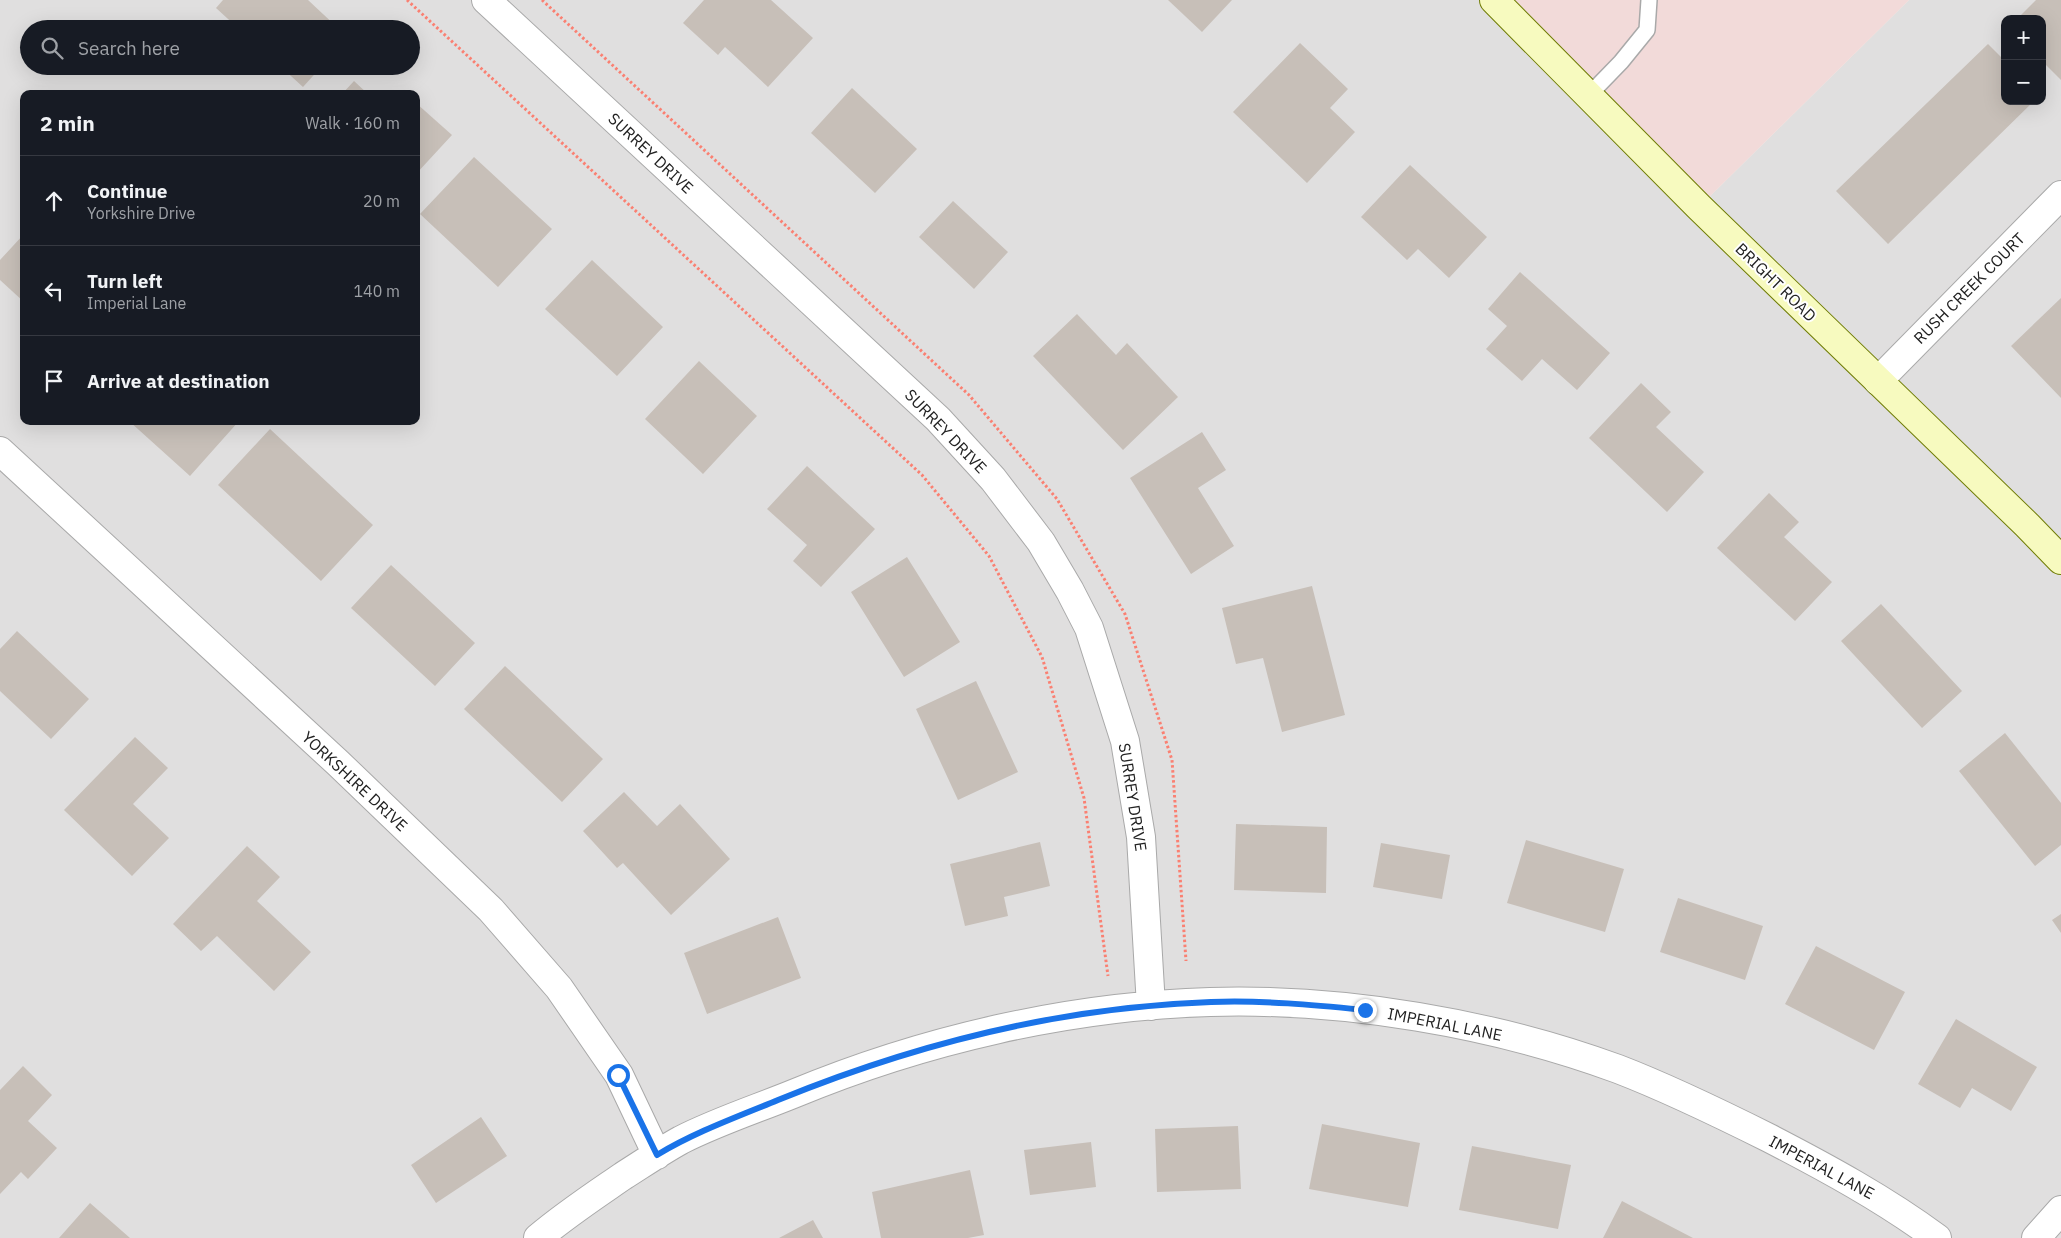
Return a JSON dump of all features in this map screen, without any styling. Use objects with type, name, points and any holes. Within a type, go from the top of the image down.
[{"type":"main road","name":"BRIGHT ROAD","points":[[1494,0],[1699,207],[2061,560]]},
{"type":"street","name":"SURREY DRIVE","points":[[486,0],[938,419],[993,479],[1041,542],[1089,628],[1125,741],[1141,836],[1151,1006]]},
{"type":"street","name":"RUSH CREEK COURT","points":[[1878,381],[2061,195]]},
{"type":"street","name":"YORKSHIRE DRIVE","points":[[0,451],[338,763],[491,910],[559,988],[618,1075],[657,1155]]},
{"type":"street","name":"IMPERIAL LANE","points":[[538,1238],[565,1214],[682,1140],[806,1088],[894,1057],[971,1036],[1050,1019],[1151,1006],[1212,1002],[1294,1003],[1348,1008],[1454,1024],[1529,1041],[1618,1070],[1711,1108],[1832,1171],[1900,1210],[1937,1238]]},
{"type":"street","points":[[2036,1238],[2061,1210]]},
{"type":"lane","points":[[1588,96],[1621,62],[1647,30],[1649,0]]},
{"type":"path","points":[[408,0],[922,475],[989,556],[1042,657],[1084,798],[1108,976]]},
{"type":"shaded area","points":[[0,0],[1494,0],[1699,207],[1909,0],[2061,0],[2061,1238],[0,1238]]},
{"type":"shaded area","points":[[1494,0],[1909,0],[1699,207]]},
{"type":"building","points":[[223,0],[308,0],[329,20],[229,20],[216,8]]},
{"type":"building","points":[[704,0],[771,0],[813,38],[768,87],[725,47],[718,55],[683,23]]},
{"type":"building","points":[[1168,0],[1232,0],[1202,32]]},
{"type":"building","points":[[2036,0],[2061,0],[2061,80],[2046,65],[2046,15],[2021,15]]},
{"type":"building","points":[[1300,43],[1348,89],[1330,108],[1355,132],[1307,183],[1233,112]]},
{"type":"building","points":[[1988,44],[2001,57],[2001,105],[2030,105],[1888,244],[1836,191]]},
{"type":"building","points":[[290,75],[314,75],[303,87]]},
{"type":"building","points":[[354,81],[364,90],[346,90]]},
{"type":"building","points":[[852,88],[917,149],[875,193],[811,133]]},
{"type":"building","points":[[420,107],[452,135],[420,170]]},
{"type":"building","points":[[474,157],[552,229],[498,287],[420,214]]},
{"type":"building","points":[[1410,165],[1487,237],[1449,278],[1418,249],[1407,260],[1361,217]]},
{"type":"building","points":[[953,201],[1008,252],[974,289],[919,237]]},
{"type":"building","points":[[20,238],[20,298],[0,280],[0,260]]},
{"type":"building","points":[[592,260],[663,327],[617,376],[545,309]]},
{"type":"building","points":[[1520,272],[1610,353],[1577,390],[1542,359],[1522,381],[1486,349],[1507,326],[1488,309]]},
{"type":"building","points":[[2061,298],[2061,398],[2011,346]]},
{"type":"building","points":[[1077,314],[1116,355],[1127,343],[1178,397],[1123,450],[1033,356]]},
{"type":"building","points":[[699,361],[757,416],[703,474],[645,419]]},
{"type":"building","points":[[1641,383],[1671,412],[1656,427],[1704,472],[1667,512],[1589,438]]},
{"type":"building","points":[[133,425],[235,425],[190,476]]},
{"type":"building","points":[[270,429],[373,525],[321,581],[218,485]]},
{"type":"building","points":[[1202,432],[1226,470],[1198,488],[1234,546],[1191,574],[1130,478]]},
{"type":"building","points":[[807,466],[875,529],[821,587],[793,561],[807,545],[767,509]]},
{"type":"building","points":[[1769,493],[1799,522],[1784,537],[1832,582],[1795,621],[1717,548]]},
{"type":"building","points":[[907,557],[960,642],[904,677],[851,592]]},
{"type":"building","points":[[391,565],[475,643],[435,686],[351,608]]},
{"type":"building","points":[[1312,586],[1345,715],[1282,732],[1263,658],[1236,664],[1222,608]]},
{"type":"building","points":[[1881,604],[1962,691],[1922,728],[1841,641]]},
{"type":"building","points":[[17,631],[89,699],[51,739],[0,691],[0,649]]},
{"type":"building","points":[[505,666],[603,759],[562,802],[464,709]]},
{"type":"building","points":[[976,681],[1018,772],[958,800],[916,709]]},
{"type":"building","points":[[2005,733],[2061,803],[2061,845],[2035,866],[1959,771]]},
{"type":"building","points":[[135,737],[168,768],[133,804],[169,838],[132,876],[64,810]]},
{"type":"building","points":[[624,792],[657,826],[680,804],[730,859],[671,915],[623,863],[617,868],[583,831]]},
{"type":"building","points":[[1236,824],[1327,827],[1326,893],[1234,890]]},
{"type":"building","points":[[1526,840],[1624,869],[1605,932],[1507,903]]},
{"type":"building","points":[[1040,842],[1050,886],[1004,897],[1008,916],[965,926],[950,864]]},
{"type":"building","points":[[1381,843],[1450,855],[1442,899],[1373,887]]},
{"type":"building","points":[[247,846],[280,877],[257,901],[311,952],[274,991],[217,936],[201,951],[173,924]]},
{"type":"building","points":[[1678,898],[1763,926],[1745,980],[1660,952]]},
{"type":"building","points":[[2061,914],[2061,933],[2052,920]]},
{"type":"building","points":[[778,917],[801,978],[707,1014],[684,953]]},
{"type":"building","points":[[1816,946],[1905,992],[1874,1050],[1785,1004]]},
{"type":"building","points":[[1956,1019],[2037,1067],[2011,1111],[1972,1088],[1960,1108],[1918,1084]]},
{"type":"building","points":[[23,1066],[52,1095],[28,1121],[57,1148],[28,1179],[21,1172],[0,1194],[0,1090]]},
{"type":"building","points":[[481,1117],[507,1156],[436,1203],[411,1165]]},
{"type":"building","points":[[1322,1124],[1420,1143],[1408,1207],[1309,1189]]},
{"type":"building","points":[[1238,1126],[1241,1189],[1157,1192],[1155,1129]]},
{"type":"building","points":[[1091,1142],[1096,1187],[1030,1195],[1024,1150]]},
{"type":"building","points":[[1472,1146],[1571,1165],[1558,1229],[1459,1210]]},
{"type":"building","points":[[970,1170],[984,1235],[968,1238],[881,1238],[872,1192]]},
{"type":"building","points":[[1622,1201],[1693,1238],[1603,1238]]},
{"type":"building","points":[[90,1203],[130,1238],[59,1238]]},
{"type":"building","points":[[813,1220],[823,1238],[779,1238]]},
{"type":"route","points":[[618,1075],[657,1155],[682,1140],[824,1081],[894,1057],[971,1036],[1050,1019],[1151,1006],[1212,1002],[1294,1003],[1365,1010]]}]
